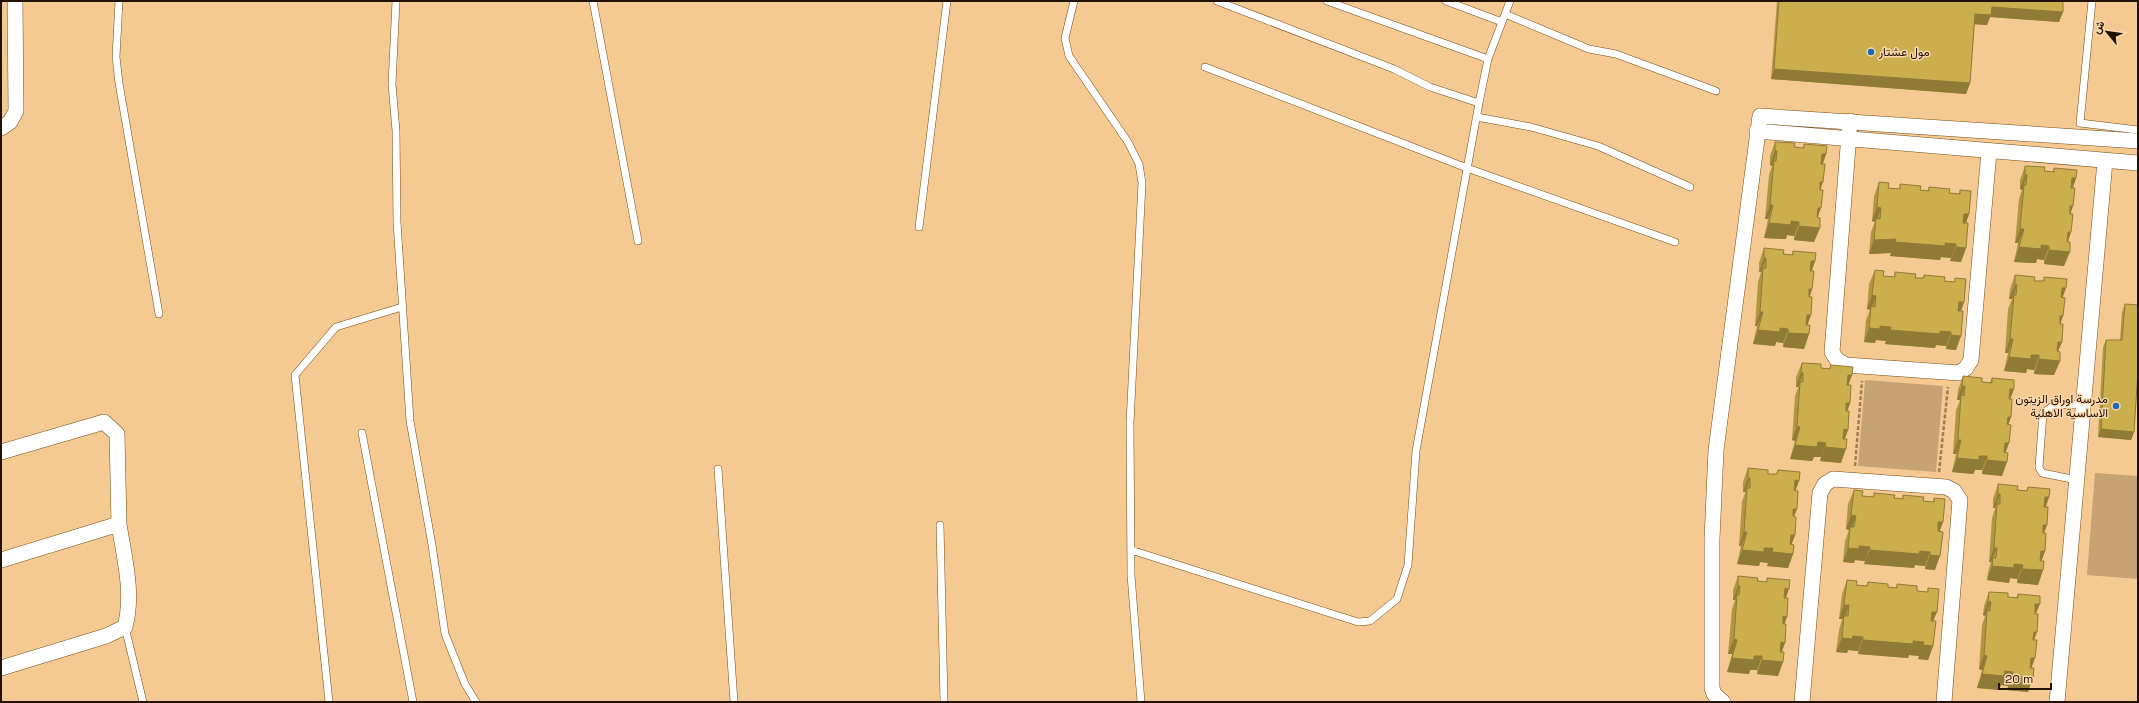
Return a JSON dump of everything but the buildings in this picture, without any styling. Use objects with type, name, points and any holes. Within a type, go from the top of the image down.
[{"type":"street","points":[[1,128],[10,122],[16,111],[8,38],[15,1]]},
{"type":"street","points":[[1723,702],[1714,694],[1712,688],[1713,494],[1720,405],[1757,131],[1759,118],[1761,115],[2138,141]]},
{"type":"street","points":[[1850,121],[1832,352],[1837,360],[1846,365],[1959,374],[1966,368],[1971,360],[1989,151]]},
{"type":"street","points":[[1757,131],[2138,164]]},
{"type":"street","points":[[2057,702],[2105,161]]},
{"type":"street","points":[[1,452],[104,422],[117,434],[119,524],[129,592],[129,611],[125,627],[106,636],[1,668]]},
{"type":"street","points":[[1802,702],[1820,493],[1825,484],[1833,479],[1946,487],[1954,491],[1960,500],[1944,702]]},
{"type":"street","points":[[1,560],[119,524]]},
{"type":"lane","points":[[119,1],[116,57],[119,83],[159,314]]},
{"type":"lane","points":[[396,1],[392,84],[396,131],[397,222],[410,421],[432,545],[445,634],[465,684],[476,702]]},
{"type":"lane","points":[[593,1],[638,241]]},
{"type":"lane","points":[[919,227],[947,1]]},
{"type":"lane","points":[[1074,1],[1065,38],[1069,56],[1128,142],[1139,164],[1142,183],[1130,423],[1131,550],[1141,702]]},
{"type":"lane","points":[[1217,1],[1394,69],[1430,87],[1479,103]]},
{"type":"lane","points":[[1327,1],[1488,59]]},
{"type":"lane","points":[[1446,1],[1502,22]]},
{"type":"lane","points":[[1131,550],[1358,622],[1370,621],[1397,599],[1408,565],[1416,451],[1476,117],[1488,59],[1510,1]]},
{"type":"lane","points":[[2092,1],[2080,123],[2138,130]]},
{"type":"lane","points":[[1505,14],[1589,49],[1616,54],[1716,92]]},
{"type":"lane","points":[[1205,67],[1467,168],[1675,242]]},
{"type":"lane","points":[[1476,117],[1531,127],[1598,146],[1690,187]]},
{"type":"lane","points":[[329,702],[295,375],[336,327],[402,307]]},
{"type":"lane","points":[[2077,480],[2042,473],[2039,467],[2043,413],[2054,405],[2084,404]]},
{"type":"lane","points":[[362,433],[413,702]]},
{"type":"lane","points":[[718,469],[734,702]]},
{"type":"lane","points":[[940,525],[944,702]]},
{"type":"lane","points":[[125,627],[143,702]]},
{"type":"path","points":[[1853,480],[1863,366]]},
{"type":"path","points":[[1937,486],[1949,373]]},
{"type":"shaded area","points":[[1865,380],[1943,386],[1936,472],[1858,466]]},
{"type":"shaded area","points":[[2095,473],[2138,476],[2138,579],[2087,575]]},
{"type":"place","name":"مول عشتار","points":[[1871,52]]},
{"type":"place","name":"مدرسة اوراق الزيتون الاساسية الاهلية","points":[[2116,406]]}]
